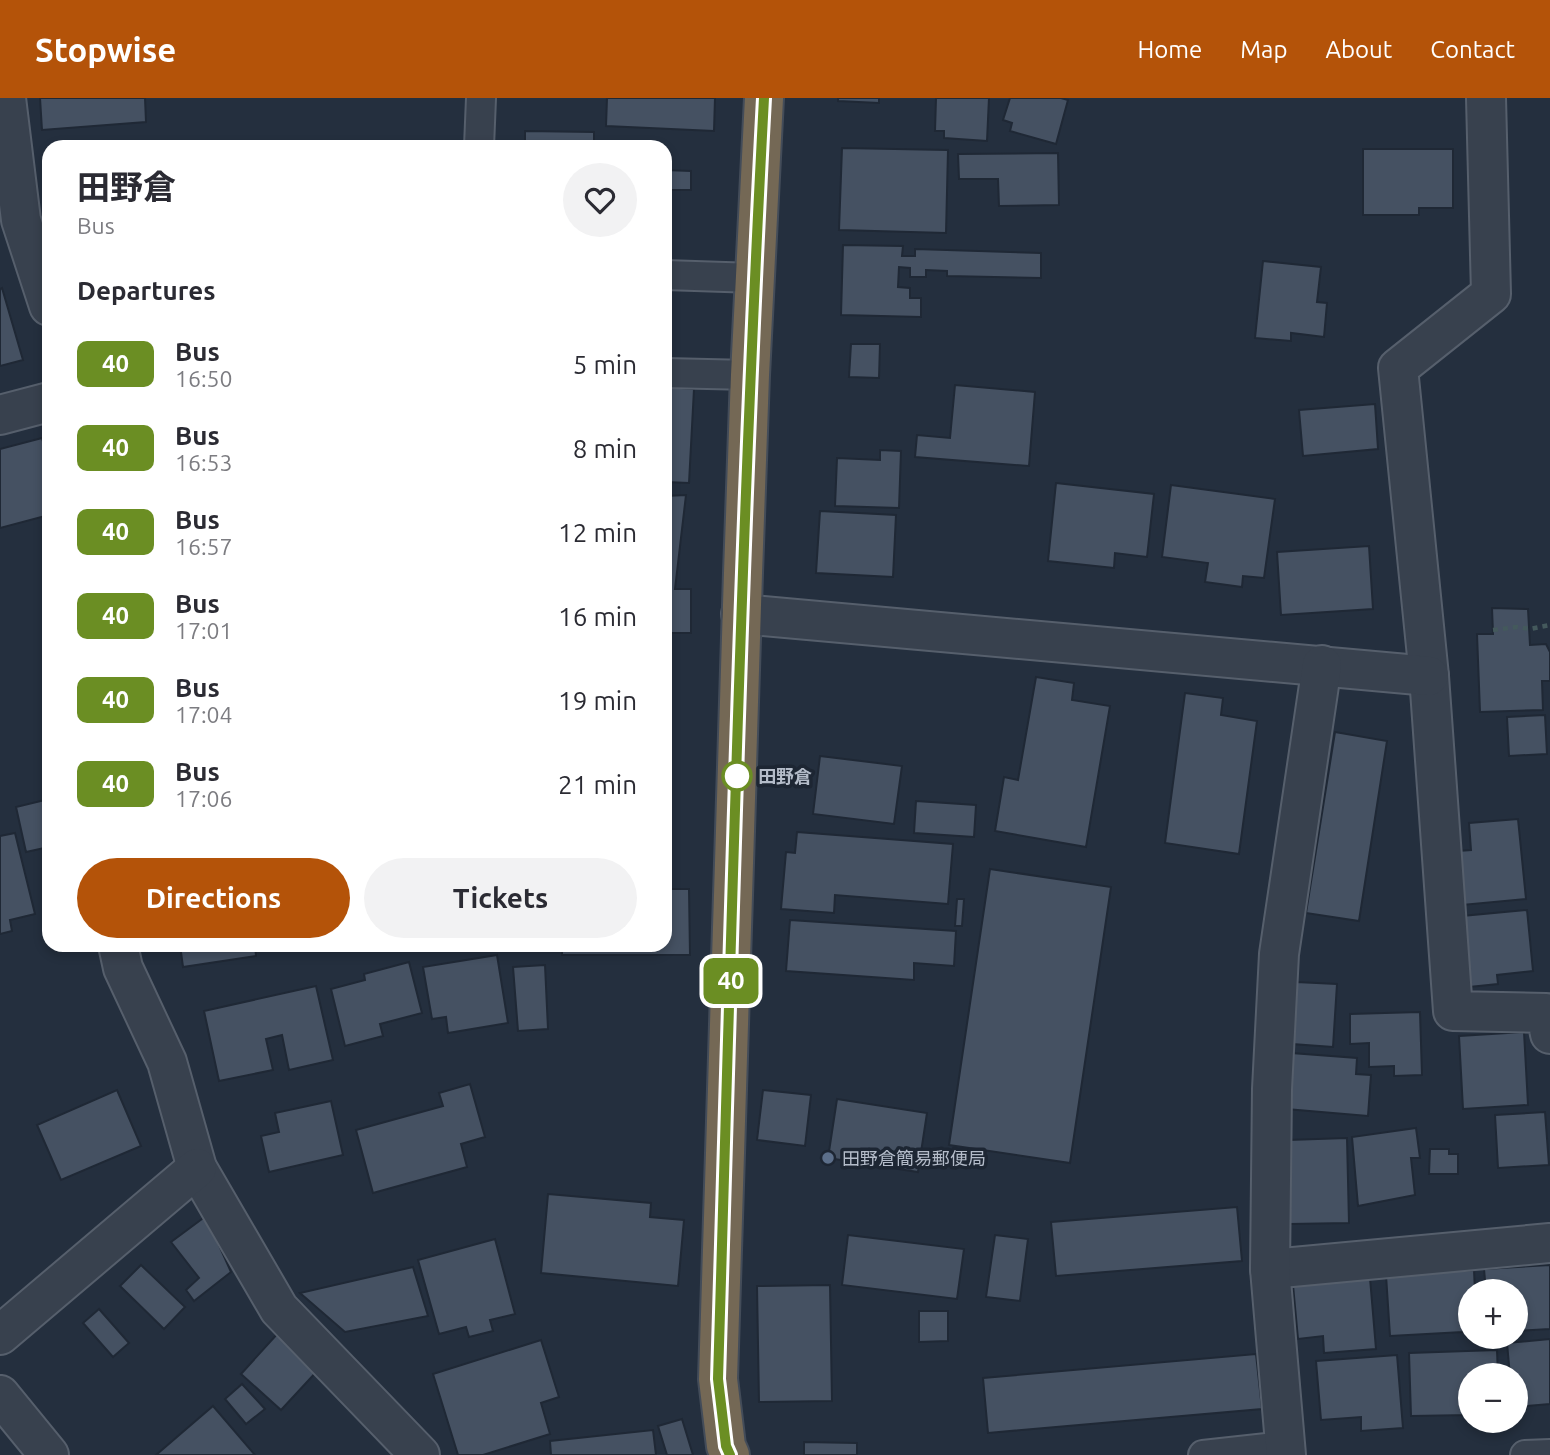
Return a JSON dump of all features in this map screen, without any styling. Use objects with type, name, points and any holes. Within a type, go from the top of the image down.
[{"type":"highway","points":[[730,1455],[726,1446],[718,1379],[741,614],[764,98]]},
{"type":"street","points":[[6,98],[21,220],[42,284]]},
{"type":"street","points":[[1486,98],[1491,294],[1398,368],[1429,676],[1453,1011],[1546,1013],[1550,1034]]},
{"type":"street","points":[[0,415],[42,404]]},
{"type":"street","points":[[741,614],[1429,676]]},
{"type":"street","points":[[1285,1450],[1270,1269],[1272,1089],[1279,954],[1322,665]]},
{"type":"street","points":[[120,952],[123,968],[167,1062],[197,1168],[279,1309],[420,1455]]},
{"type":"street","points":[[0,1335],[197,1168]]},
{"type":"street","points":[[1270,1269],[1550,1243]]},
{"type":"street","points":[[0,1395],[49,1455]]},
{"type":"lane","points":[[480,140],[481,98]]},
{"type":"lane","points":[[672,275],[755,278]]},
{"type":"lane","points":[[672,373],[750,375]]},
{"type":"lane","points":[[1203,1455],[1285,1450]]},
{"type":"lane","points":[[1525,1455],[1550,1454]]},
{"type":"path","points":[[1493,630],[1517,626],[1530,629],[1550,625]]},
{"type":"building","points":[[40,98],[145,98],[146,122],[42,130]]},
{"type":"building","points":[[607,98],[715,98],[714,131],[606,126]]},
{"type":"building","points":[[838,98],[879,98],[879,103],[838,101]]},
{"type":"building","points":[[936,98],[989,98],[987,141],[944,138],[944,131],[935,131]]},
{"type":"building","points":[[1010,98],[1068,100],[1056,144],[1010,131],[1012,123],[1003,120]]},
{"type":"building","points":[[525,131],[594,132],[594,140],[525,140]]},
{"type":"building","points":[[842,148],[948,150],[946,233],[839,230]]},
{"type":"building","points":[[1363,149],[1453,149],[1453,208],[1419,208],[1419,215],[1363,215]]},
{"type":"building","points":[[1058,153],[1059,205],[999,206],[998,179],[959,179],[958,154]]},
{"type":"building","points":[[672,170],[691,171],[691,190],[672,190]]},
{"type":"building","points":[[843,245],[903,246],[902,256],[915,256],[915,249],[1041,253],[1041,278],[947,276],[947,271],[926,270],[926,277],[910,277],[910,268],[899,267],[898,287],[910,288],[910,298],[921,298],[921,317],[841,315]]},
{"type":"building","points":[[1263,261],[1321,267],[1317,302],[1327,303],[1324,337],[1291,333],[1291,341],[1255,338]]},
{"type":"building","points":[[2,288],[23,360],[0,366],[0,289]]},
{"type":"building","points":[[851,344],[880,344],[879,378],[849,377]]},
{"type":"building","points":[[955,385],[1035,392],[1029,466],[915,457],[917,435],[950,438]]},
{"type":"building","points":[[672,387],[694,389],[689,483],[672,482]]},
{"type":"building","points":[[1375,404],[1378,449],[1303,456],[1299,410]]},
{"type":"building","points":[[42,438],[42,517],[0,528],[0,449]]},
{"type":"building","points":[[880,450],[901,451],[899,508],[835,506],[837,458],[880,460]]},
{"type":"building","points":[[1056,483],[1154,494],[1147,557],[1115,553],[1114,568],[1048,561]]},
{"type":"building","points":[[1171,485],[1275,499],[1264,578],[1243,576],[1242,587],[1205,582],[1208,563],[1162,557]]},
{"type":"building","points":[[686,495],[675,589],[691,589],[691,633],[672,633],[672,496]]},
{"type":"building","points":[[820,511],[896,515],[893,577],[816,573]]},
{"type":"building","points":[[1369,546],[1373,609],[1281,615],[1277,552]]},
{"type":"building","points":[[1492,608],[1528,609],[1530,645],[1546,644],[1550,652],[1550,681],[1542,681],[1543,710],[1480,712],[1477,634],[1493,634]]},
{"type":"building","points":[[1036,677],[1074,683],[1072,700],[1110,706],[1086,847],[995,831],[1004,777],[1018,780]]},
{"type":"building","points":[[1185,693],[1223,698],[1221,715],[1257,721],[1239,854],[1165,843]]},
{"type":"building","points":[[1545,715],[1547,754],[1509,756],[1507,717]]},
{"type":"building","points":[[1335,732],[1387,741],[1359,921],[1306,913]]},
{"type":"building","points":[[820,756],[902,766],[894,824],[813,814]]},
{"type":"building","points":[[42,801],[42,849],[26,852],[16,807]]},
{"type":"building","points":[[916,801],[976,805],[974,837],[914,833]]},
{"type":"building","points":[[1518,819],[1526,899],[1462,905],[1457,851],[1471,850],[1469,823]]},
{"type":"building","points":[[797,832],[953,844],[948,904],[835,895],[834,913],[781,909],[786,852],[795,853]]},
{"type":"building","points":[[15,833],[35,914],[10,920],[12,931],[0,934],[0,836]]},
{"type":"building","points":[[990,869],[1111,887],[1070,1163],[949,1145]]},
{"type":"building","points":[[672,889],[689,889],[690,955],[562,955],[562,952],[672,952]]},
{"type":"building","points":[[957,899],[964,899],[962,926],[955,926]]},
{"type":"building","points":[[1527,910],[1533,971],[1497,975],[1498,984],[1469,987],[1462,916]]},
{"type":"building","points":[[790,920],[956,931],[954,966],[914,963],[914,980],[786,971]]},
{"type":"building","points":[[181,952],[256,952],[256,956],[183,967]]},
{"type":"building","points":[[497,955],[508,1023],[448,1033],[446,1017],[432,1019],[423,967]]},
{"type":"building","points":[[409,962],[422,1013],[380,1024],[383,1036],[345,1046],[331,989],[365,980],[364,974]]},
{"type":"building","points":[[545,965],[548,1029],[518,1031],[513,967]]},
{"type":"building","points":[[1296,982],[1337,984],[1333,1047],[1292,1044]]},
{"type":"building","points":[[316,986],[333,1060],[289,1070],[282,1035],[266,1039],[273,1070],[219,1081],[204,1011]]},
{"type":"building","points":[[1420,1012],[1422,1075],[1394,1076],[1394,1066],[1369,1067],[1369,1043],[1350,1044],[1350,1014]]},
{"type":"building","points":[[1524,1032],[1528,1105],[1463,1109],[1459,1036]]},
{"type":"building","points":[[1291,1053],[1357,1058],[1356,1074],[1371,1075],[1368,1116],[1286,1109]]},
{"type":"building","points":[[470,1084],[485,1137],[461,1144],[467,1167],[373,1193],[356,1130],[443,1106],[439,1093]]},
{"type":"building","points":[[117,1090],[141,1146],[61,1180],[37,1125]]},
{"type":"building","points":[[763,1090],[811,1095],[805,1146],[757,1140]]},
{"type":"building","points":[[837,1099],[927,1113],[918,1172],[828,1158]]},
{"type":"building","points":[[331,1101],[343,1155],[269,1172],[261,1136],[279,1132],[275,1113]]},
{"type":"building","points":[[1545,1112],[1549,1165],[1498,1168],[1495,1115]]},
{"type":"building","points":[[1416,1128],[1420,1158],[1411,1158],[1415,1195],[1358,1206],[1352,1137]]},
{"type":"building","points":[[1347,1138],[1349,1223],[1289,1224],[1288,1140]]},
{"type":"building","points":[[1430,1149],[1449,1149],[1449,1154],[1458,1154],[1458,1174],[1429,1174]]},
{"type":"building","points":[[548,1194],[651,1203],[650,1217],[684,1220],[678,1286],[541,1273]]},
{"type":"building","points":[[1237,1207],[1242,1261],[1056,1276],[1051,1222]]},
{"type":"building","points":[[206,1216],[231,1272],[194,1301],[186,1290],[199,1278],[171,1242]]},
{"type":"building","points":[[848,1235],[964,1249],[957,1299],[842,1285]]},
{"type":"building","points":[[995,1235],[1028,1239],[1020,1301],[986,1297]]},
{"type":"building","points":[[495,1239],[515,1314],[490,1320],[493,1331],[469,1337],[466,1327],[439,1334],[418,1260]]},
{"type":"building","points":[[141,1265],[185,1307],[164,1329],[120,1286]]},
{"type":"building","points":[[1550,1265],[1550,1329],[1528,1330],[1528,1279],[1485,1279],[1484,1269]]},
{"type":"building","points":[[413,1267],[428,1316],[345,1332],[300,1293]]},
{"type":"building","points":[[1474,1270],[1474,1279],[1458,1279],[1458,1332],[1390,1336],[1386,1275]]},
{"type":"building","points":[[1370,1278],[1376,1349],[1324,1353],[1323,1336],[1298,1339],[1293,1285]]},
{"type":"building","points":[[830,1285],[832,1401],[759,1402],[757,1286]]},
{"type":"building","points":[[99,1309],[129,1343],[113,1357],[83,1323]]},
{"type":"building","points":[[919,1311],[948,1311],[948,1341],[919,1342]]},
{"type":"building","points":[[279,1332],[319,1369],[281,1410],[241,1374]]},
{"type":"building","points":[[1550,1339],[1550,1404],[1528,1406],[1528,1363],[1509,1363],[1508,1349],[1528,1349],[1528,1341]]},
{"type":"building","points":[[541,1340],[559,1397],[541,1403],[550,1434],[483,1455],[458,1455],[433,1374]]},
{"type":"building","points":[[1497,1350],[1498,1363],[1458,1363],[1458,1415],[1411,1416],[1409,1353]]},
{"type":"building","points":[[1256,1354],[1262,1409],[988,1433],[983,1378]]},
{"type":"building","points":[[1397,1355],[1403,1428],[1361,1431],[1361,1417],[1321,1420],[1316,1361]]},
{"type":"building","points":[[242,1384],[265,1409],[246,1424],[225,1399]]},
{"type":"building","points":[[213,1406],[255,1455],[156,1455]]},
{"type":"building","points":[[682,1419],[693,1455],[667,1455],[658,1426]]},
{"type":"building","points":[[653,1430],[656,1455],[551,1455],[550,1441]]},
{"type":"building","points":[[804,1442],[857,1443],[857,1455],[804,1455]]},
{"type":"bus line","name":"40","points":[[730,1455],[726,1446],[718,1379],[750,375],[764,98]]},
{"type":"place","name":"田野倉","points":[[737,776]]},
{"type":"place","name":"田野倉簡易郵便局","points":[[828,1158]]}]
